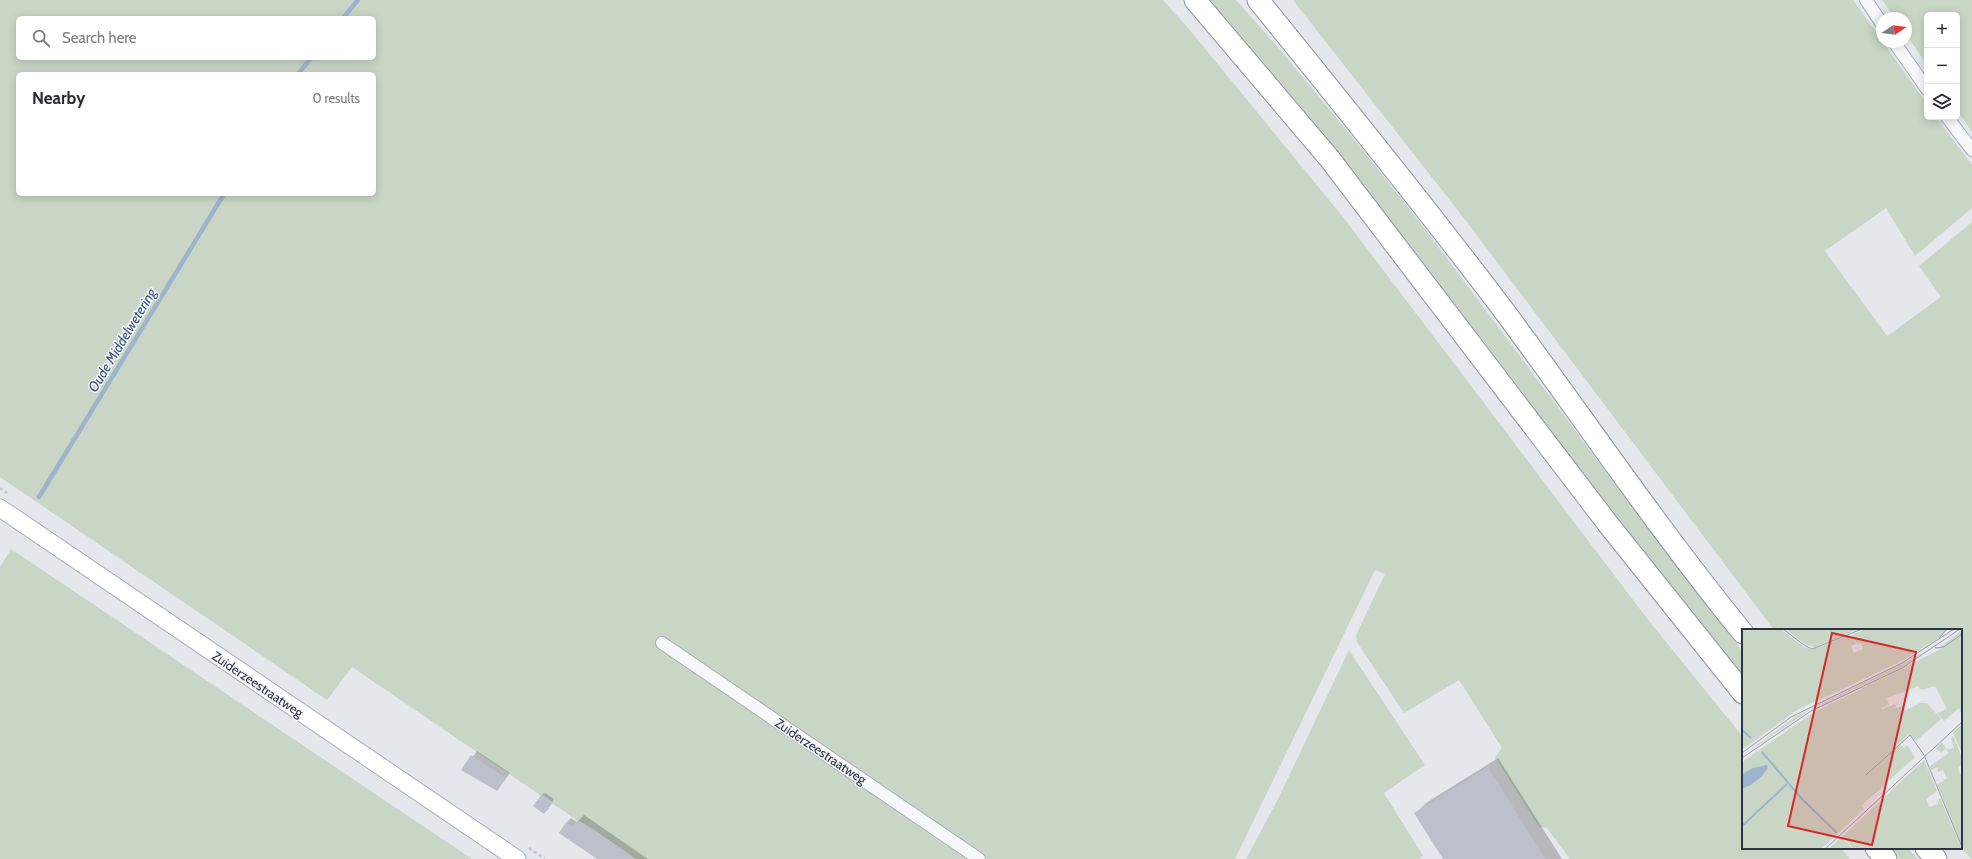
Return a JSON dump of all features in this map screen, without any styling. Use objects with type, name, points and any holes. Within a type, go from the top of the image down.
[{"type":"highway","points":[[1195,0],[1329,158],[1608,524],[1742,692]]},
{"type":"highway","points":[[1258,0],[1377,146],[1502,309],[1621,473],[1742,632]]},
{"type":"highway","points":[[1877,849],[1886,859]]},
{"type":"highway","points":[[1927,849],[1936,859]]},
{"type":"main road","name":"Zuiderzeestraatweg","points":[[0,508],[517,859]]},
{"type":"street","points":[[1866,0],[1876,15]]},
{"type":"street","points":[[1898,48],[1924,85]]},
{"type":"street","points":[[1949,120],[1972,150]]},
{"type":"street","name":"Zuiderzeestraatweg","points":[[662,643],[979,859]]},
{"type":"green space","points":[[0,0],[1163,0],[1189,29],[1343,217],[1649,621],[1742,736],[1742,849],[1842,849],[1850,859],[1570,859],[1547,828],[1539,827],[1495,757],[1502,748],[1459,680],[1404,713],[1357,642],[1356,635],[1385,574],[1375,570],[1235,859],[988,859],[662,637],[656,646],[966,859],[634,859],[352,667],[327,700],[0,477]]},
{"type":"green space","points":[[1209,0],[1236,0],[1277,46],[1419,221],[1672,560],[1742,651],[1742,683],[1322,136]]},
{"type":"green space","points":[[1293,0],[1853,0],[1876,32],[1876,48],[1887,48],[1924,100],[1924,120],[1938,120],[1972,165],[1972,208],[1915,256],[1886,208],[1825,251],[1887,336],[1941,297],[1919,266],[1972,222],[1972,859],[1962,849],[1962,629],[1773,629],[1470,226]]},
{"type":"green space","points":[[1882,0],[1972,0],[1972,132],[1960,114],[1960,12],[1924,12],[1924,61],[1912,43],[1912,12],[1891,12]]},
{"type":"green space","points":[[11,549],[472,859],[0,859],[0,567]]},
{"type":"green space","points":[[1349,650],[1425,765],[1384,793],[1423,856],[1419,859],[1246,859],[1278,799]]},
{"type":"green space","points":[[1891,849],[1909,849],[1918,859],[1900,859]]},
{"type":"building","points":[[471,755],[506,778],[497,791],[461,770]]},
{"type":"building","points":[[1488,767],[1545,859],[1443,859],[1414,813]]},
{"type":"building","points":[[542,794],[553,802],[544,814],[533,806]]},
{"type":"building","points":[[578,820],[636,859],[597,859],[559,833],[566,822],[573,827]]},
{"type":"waterway","name":"Oude Middelwetering","points":[[345,16],[358,0]]},
{"type":"waterway","name":"Oude Middelwetering","points":[[300,72],[309,60]]},
{"type":"waterway","name":"Oude Middelwetering","points":[[39,497],[223,196]]}]
